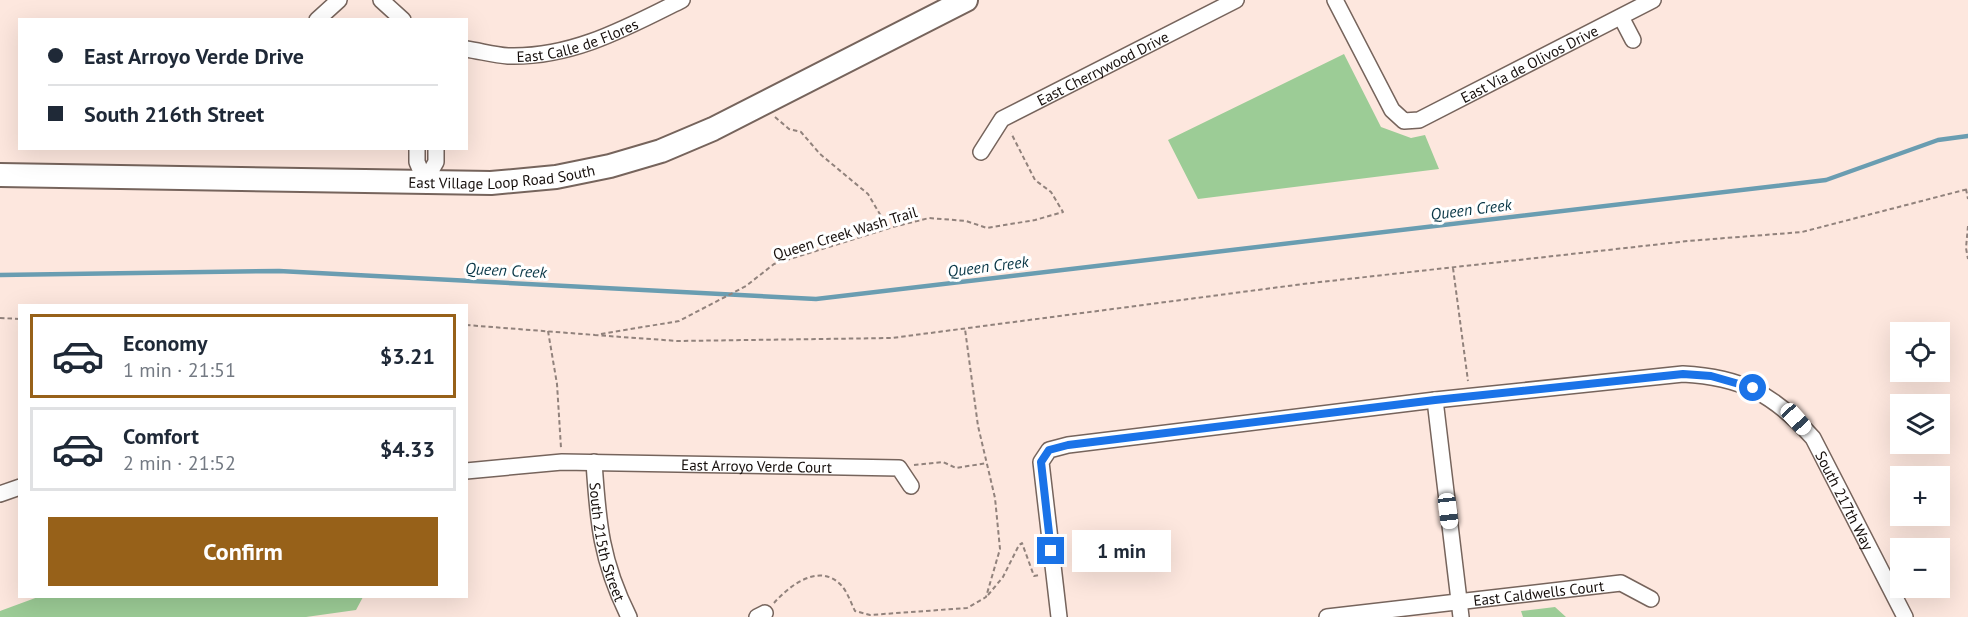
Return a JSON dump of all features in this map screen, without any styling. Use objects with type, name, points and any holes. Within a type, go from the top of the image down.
[{"type":"street","points":[[319,18],[339,0]]},
{"type":"street","points":[[381,0],[401,18]]},
{"type":"street","name":"East Calle de Flores","points":[[468,49],[507,56],[560,53],[611,36],[682,0]]},
{"type":"street","name":"East Village Loop Road South","points":[[0,175],[425,182],[513,181],[556,177],[610,166],[661,151],[763,104],[966,0]]},
{"type":"street","name":"East Cherrywood Drive","points":[[1002,119],[1236,0]]},
{"type":"street","name":"East Via de Olivos Drive","points":[[1335,0],[1392,110],[1404,121],[1419,120],[1653,0]]},
{"type":"street","points":[[1621,17],[1633,40]]},
{"type":"street","points":[[981,152],[1002,119]]},
{"type":"street","points":[[417,150],[417,162],[425,182]]},
{"type":"street","points":[[425,182],[436,162],[436,150]]},
{"type":"street","name":"South 217th Way","points":[[1054,573],[1041,462],[1049,450],[1068,445],[1435,400],[1683,374],[1711,376],[1753,388],[1796,419],[1813,438],[1905,617]]},
{"type":"street","points":[[1435,400],[1461,617]]},
{"type":"street","name":"East Arroyo Verde Court","points":[[468,471],[562,462],[899,468]]},
{"type":"street","name":"South 215th Street","points":[[594,462],[600,533],[608,570],[629,617]]},
{"type":"street","points":[[899,468],[911,486]]},
{"type":"street","points":[[0,494],[18,488]]},
{"type":"street","points":[[1054,573],[1059,617]]},
{"type":"street","name":"East Caldwells Court","points":[[1327,617],[1621,583],[1651,599]]},
{"type":"path","points":[[763,104],[778,121],[801,132],[820,154],[868,194],[888,228]]},
{"type":"path","name":"Queen Creek Wash Trail","points":[[468,325],[594,335],[678,321],[746,286],[774,264],[888,228],[929,218],[966,221],[987,228],[1035,220],[1063,212],[1051,192],[1035,180],[1002,119]]},
{"type":"path","points":[[594,335],[678,340],[779,341],[892,338],[1303,284],[1688,241],[1802,232],[1967,189],[1968,199]]},
{"type":"path","points":[[1968,226],[1966,248],[1968,259]]},
{"type":"path","points":[[1454,268],[1470,397]]},
{"type":"path","points":[[0,318],[18,319]]},
{"type":"path","points":[[965,329],[978,426],[995,498],[1000,549],[986,597]]},
{"type":"path","points":[[548,330],[558,384],[562,462]]},
{"type":"path","points":[[899,468],[934,461],[956,468],[987,463]]},
{"type":"path","points":[[761,615],[786,590],[810,576],[829,578],[840,584],[855,611],[870,615],[967,608],[986,597],[1003,577],[1022,543],[1034,576],[1054,573]]},
{"type":"path","points":[[994,573],[1003,577]]},
{"type":"green space","points":[[1344,54],[1381,127],[1411,138],[1425,135],[1439,169],[1198,199],[1168,140]]},
{"type":"green space","points":[[35,598],[362,598],[356,610],[306,617],[0,617],[0,611]]},
{"type":"green space","points":[[1555,607],[1566,617],[1523,617],[1521,611]]},
{"type":"waterway","name":"Queen Creek","points":[[0,275],[279,271],[816,299],[1826,180],[1938,140],[1968,136]]},
{"type":"route","points":[[1051,551],[1041,462],[1049,450],[1068,445],[1435,400],[1683,374],[1711,376],[1753,388]]}]
